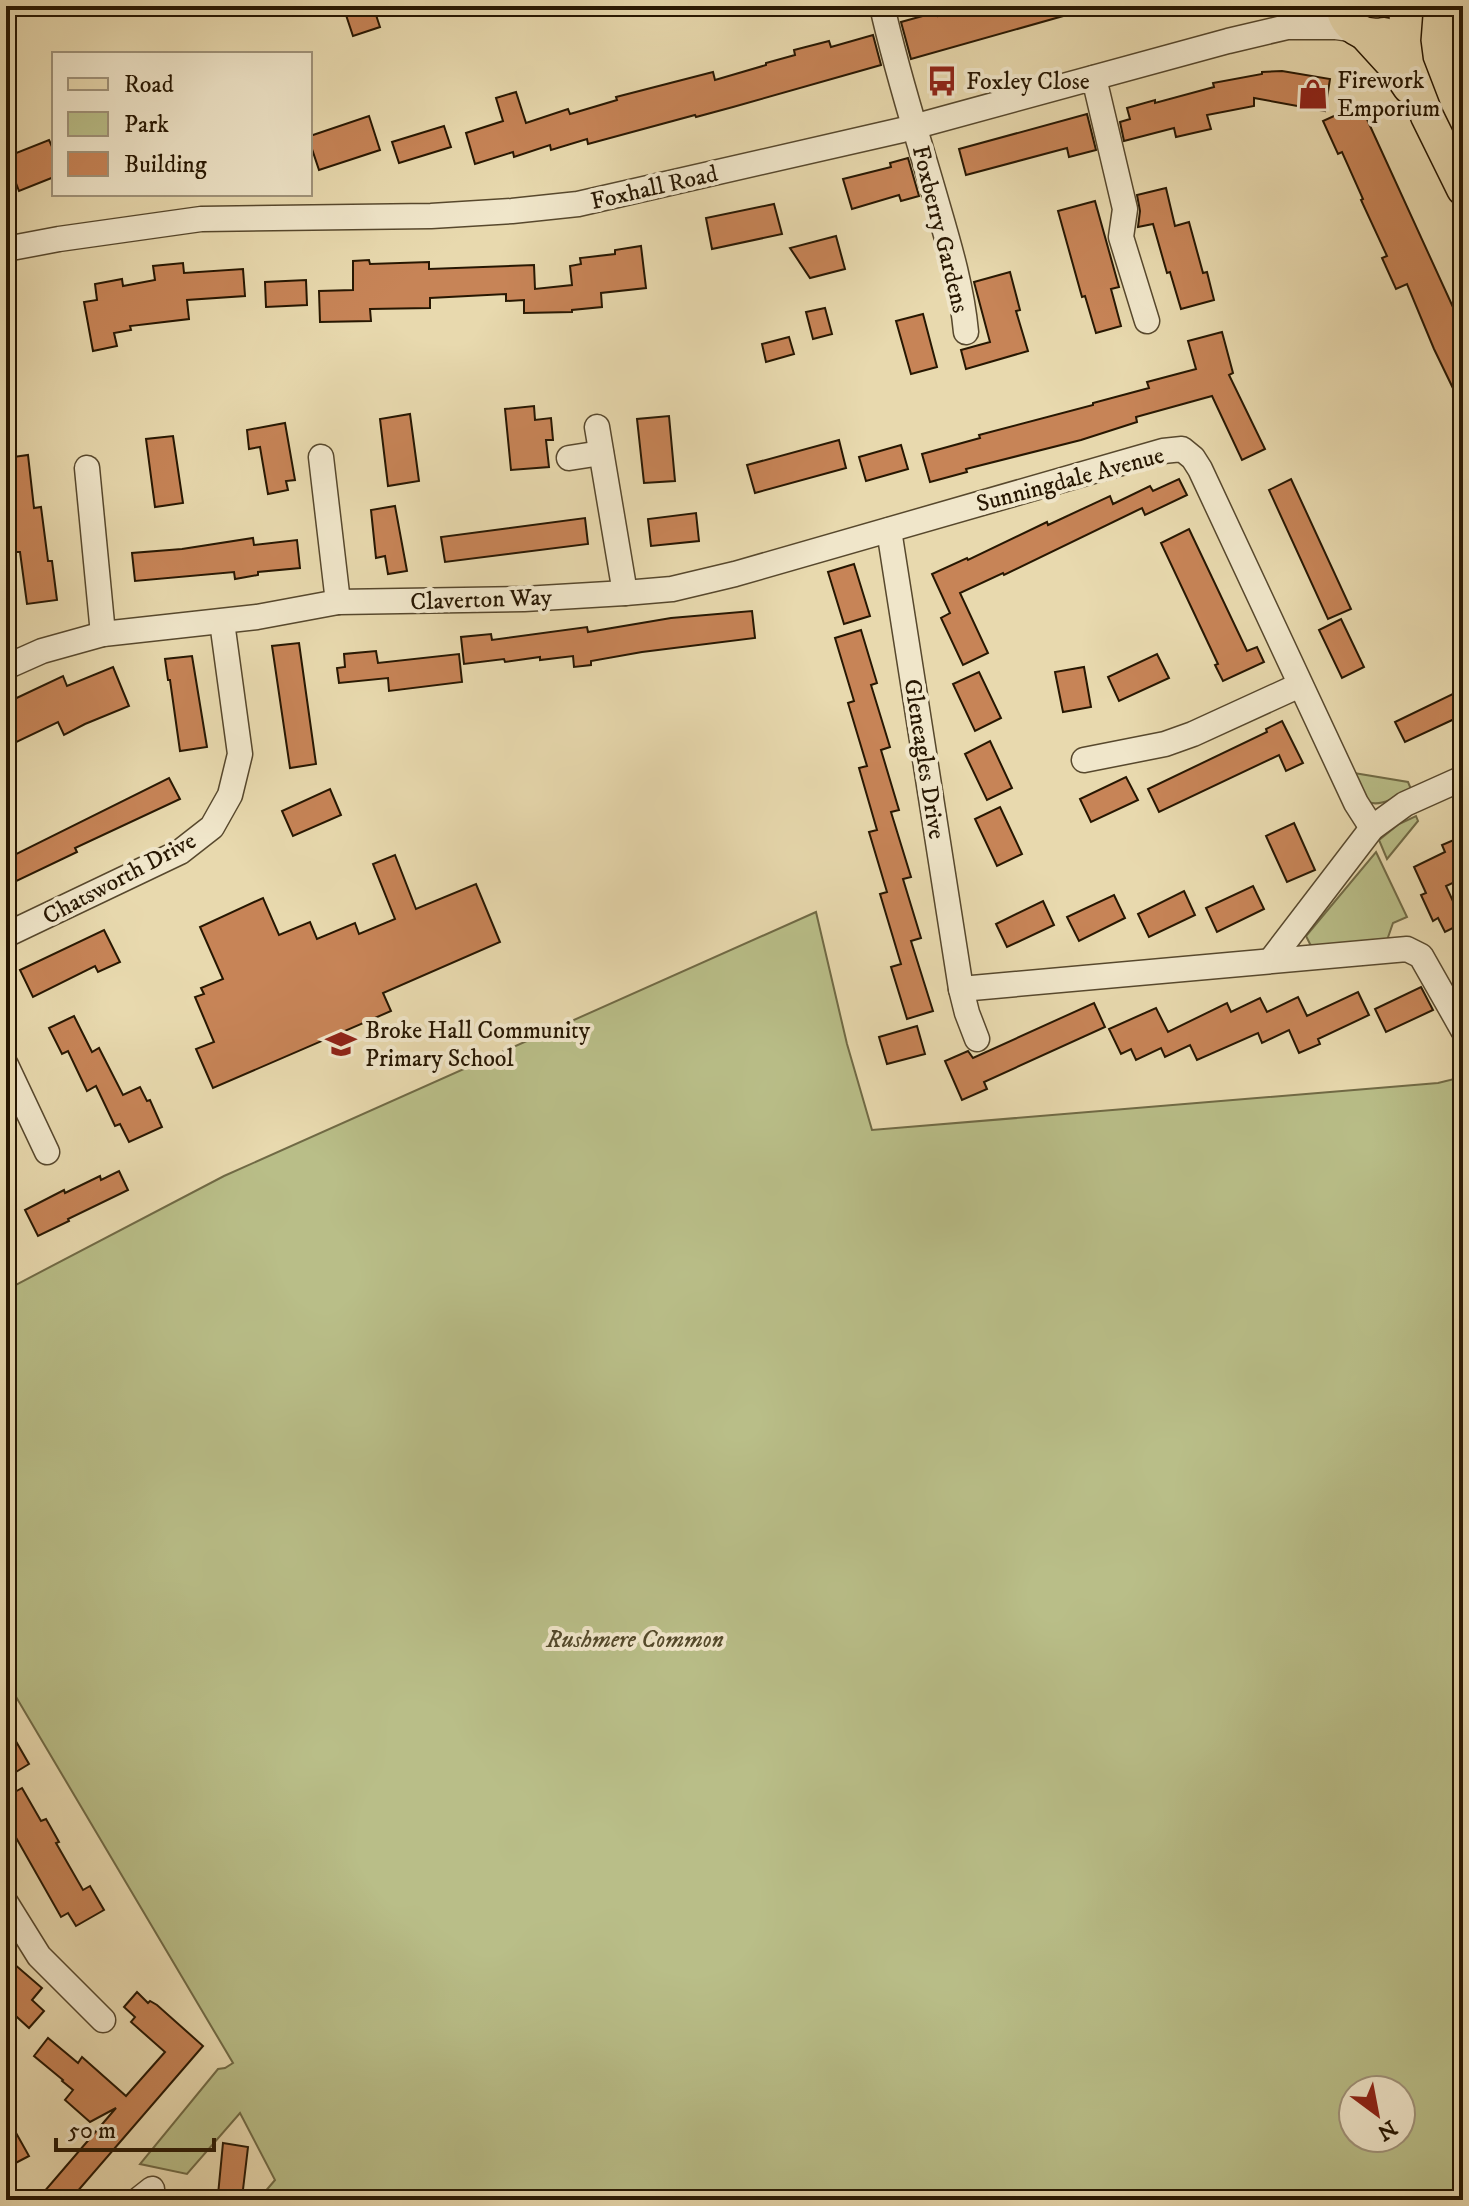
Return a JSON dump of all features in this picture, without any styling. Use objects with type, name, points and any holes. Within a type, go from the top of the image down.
[{"type":"main road","points":[[1355,23],[1375,36],[1385,34],[1401,23],[1408,9]]},
{"type":"main road","points":[[1408,9],[1404,41],[1407,64],[1427,116],[1463,189]]},
{"type":"main road","points":[[1355,23],[1396,68],[1427,116]]},
{"type":"street","points":[[882,6],[892,53],[915,126]]},
{"type":"street","name":"Foxhall Road","points":[[1287,27],[1327,6]]},
{"type":"street","name":"Foxhall Road","points":[[6,249],[201,219],[431,216],[578,204],[915,126],[1287,27],[1336,27],[1355,23]]},
{"type":"street","points":[[1094,78],[1125,209],[1121,237],[1147,321]]},
{"type":"street","name":"Foxberry Gardens","points":[[915,126],[963,298],[966,332]]},
{"type":"street","points":[[597,427],[625,593]]},
{"type":"street","name":"Sunningdale Avenue","points":[[735,574],[1163,451],[1182,449],[1200,469],[1356,803],[1372,828]]},
{"type":"street","points":[[569,458],[601,453]]},
{"type":"street","points":[[321,457],[338,602]]},
{"type":"street","points":[[87,468],[103,634]]},
{"type":"street","name":"Gleneagles Drive","points":[[889,530],[961,989],[977,1039]]},
{"type":"street","name":"Claverton Way","points":[[6,667],[42,651],[103,634],[222,622],[338,602],[524,599],[625,593],[672,589],[735,574]]},
{"type":"street","name":"Chatsworth Drive","points":[[6,935],[180,852],[212,827],[230,795],[240,754],[222,622]]},
{"type":"street","points":[[1084,760],[1165,744],[1300,685]]},
{"type":"street","points":[[1271,960],[1372,828],[1405,804],[1463,778]]},
{"type":"street","points":[[961,989],[1407,949],[1421,956],[1463,1030]]},
{"type":"street","points":[[6,1065],[47,1152]]},
{"type":"street","points":[[6,1903],[39,1956],[103,2020]]},
{"type":"green space","points":[[1354,773],[1408,782],[1411,789],[1387,801],[1368,802],[1360,793]]},
{"type":"green space","points":[[1416,816],[1418,821],[1387,859],[1379,840],[1399,824]]},
{"type":"green space","points":[[1376,852],[1407,917],[1393,923],[1386,943],[1317,949],[1306,936]]},
{"type":"green space","name":"Rushmere Common","points":[[816,912],[847,1044],[872,1130],[1438,1083],[1454,1079],[1463,1085],[1463,2200],[258,2200],[275,2180],[240,2113],[187,2174],[140,2164],[218,2069],[233,2063],[6,1680],[6,1290],[224,1176]]},
{"type":"building","points":[[343,6],[373,6],[380,27],[353,36]]},
{"type":"building","points":[[975,6],[1080,6],[1081,11],[911,59],[901,22]]},
{"type":"building","points":[[873,35],[881,65],[588,144],[587,139],[551,150],[550,145],[514,157],[513,152],[475,164],[466,133],[503,121],[496,98],[516,92],[526,123],[568,109],[570,114],[617,100],[616,97],[713,72],[715,80],[795,55],[794,50],[829,41],[831,47]]},
{"type":"building","points":[[1282,71],[1330,79],[1325,111],[1254,98],[1254,106],[1207,115],[1211,129],[1176,137],[1174,128],[1124,141],[1120,122],[1130,119],[1127,108],[1214,87],[1213,83],[1262,72]]},
{"type":"building","points":[[1360,104],[1463,329],[1463,409],[1407,284],[1396,289],[1382,258],[1387,256],[1363,199],[1342,152],[1338,154],[1323,121]]},
{"type":"building","points":[[1087,114],[1096,150],[1069,157],[1067,148],[966,175],[959,149]]},
{"type":"building","points":[[369,116],[380,150],[319,170],[312,149],[312,135]]},
{"type":"building","points":[[444,126],[451,147],[399,163],[392,142]]},
{"type":"building","points":[[49,140],[52,147],[52,178],[19,191],[6,157]]},
{"type":"building","points":[[908,158],[919,196],[901,201],[899,195],[852,209],[843,179],[891,167],[890,163]]},
{"type":"building","points":[[1166,188],[1175,226],[1189,222],[1214,300],[1181,309],[1153,224],[1138,227],[1140,211],[1137,195]]},
{"type":"building","points":[[1095,201],[1119,287],[1111,289],[1121,326],[1096,333],[1085,296],[1082,297],[1058,211]]},
{"type":"building","points":[[774,204],[782,234],[712,249],[706,218]]},
{"type":"building","points":[[836,236],[845,269],[810,278],[790,248]]},
{"type":"building","points":[[641,246],[646,288],[601,293],[602,307],[572,312],[524,313],[524,300],[506,301],[506,294],[430,298],[430,308],[370,309],[371,321],[320,322],[319,291],[353,290],[353,261],[369,260],[370,264],[429,262],[429,269],[534,265],[535,289],[572,285],[570,266],[581,264],[580,258],[615,254],[615,250]]},
{"type":"building","points":[[183,263],[184,273],[243,269],[245,296],[187,300],[189,319],[130,326],[131,330],[114,333],[117,346],[93,351],[84,302],[97,300],[95,284],[122,279],[123,286],[155,280],[153,266]]},
{"type":"building","points":[[1010,272],[1020,310],[1016,311],[1028,351],[966,369],[961,350],[990,342],[974,282]]},
{"type":"building","points":[[306,280],[307,305],[266,307],[265,282]]},
{"type":"building","points":[[825,308],[832,334],[813,339],[806,312]]},
{"type":"building","points":[[923,314],[937,367],[911,374],[896,321]]},
{"type":"building","points":[[1222,332],[1233,373],[1229,375],[1265,449],[1242,460],[1212,396],[1136,417],[1137,422],[1081,440],[966,469],[967,472],[930,482],[922,454],[1149,388],[1147,382],[1196,369],[1188,341]]},
{"type":"building","points":[[789,337],[794,354],[766,362],[762,344]]},
{"type":"building","points":[[534,406],[535,420],[551,418],[553,440],[546,440],[549,467],[511,470],[505,409]]},
{"type":"building","points":[[410,414],[419,481],[388,486],[380,419]]},
{"type":"building","points":[[669,416],[675,481],[644,483],[637,419]]},
{"type":"building","points":[[285,423],[295,480],[286,481],[288,490],[268,494],[260,447],[249,449],[247,430]]},
{"type":"building","points":[[173,436],[183,503],[155,507],[146,439]]},
{"type":"building","points":[[839,440],[846,468],[755,493],[747,465]]},
{"type":"building","points":[[901,445],[908,469],[866,481],[859,457]]},
{"type":"building","points":[[28,455],[34,508],[41,507],[57,600],[27,604],[20,552],[15,552],[9,498],[6,499],[6,458]]},
{"type":"building","points":[[1179,479],[1187,495],[1145,515],[1142,508],[960,593],[988,653],[963,665],[941,618],[950,613],[932,574],[1110,496],[1113,504],[1150,486],[1153,491]]},
{"type":"building","points":[[1291,479],[1351,609],[1328,619],[1269,490]]},
{"type":"building","points":[[395,506],[407,571],[388,574],[385,556],[376,558],[371,510]]},
{"type":"building","points":[[696,513],[699,541],[651,546],[648,519]]},
{"type":"building","points":[[585,518],[588,544],[445,562],[441,537]]},
{"type":"building","points":[[1189,529],[1247,651],[1257,647],[1264,662],[1223,681],[1215,665],[1218,664],[1161,543]]},
{"type":"building","points":[[253,538],[254,545],[297,540],[300,568],[258,572],[258,575],[235,579],[234,572],[135,581],[132,553]]},
{"type":"building","points":[[854,564],[870,616],[844,624],[828,572]]},
{"type":"building","points":[[752,611],[755,638],[642,652],[574,667],[573,656],[464,664],[461,637],[491,634],[492,640],[587,627],[588,632],[671,618]]},
{"type":"building","points":[[1341,619],[1364,667],[1342,678],[1319,630]]},
{"type":"building","points":[[861,630],[877,683],[871,685],[890,747],[881,750],[899,810],[891,812],[911,877],[903,879],[921,938],[911,941],[933,1011],[907,1019],[891,967],[901,964],[880,894],[887,892],[869,832],[877,830],[859,768],[867,766],[848,703],[854,701],[835,638]]},
{"type":"building","points":[[299,643],[316,764],[290,768],[272,646]]},
{"type":"building","points":[[376,651],[378,663],[459,654],[462,682],[389,691],[388,678],[339,683],[337,668],[345,667],[344,654]]},
{"type":"building","points":[[1157,654],[1169,678],[1119,701],[1108,677]]},
{"type":"building","points":[[192,656],[207,747],[180,751],[165,659]]},
{"type":"building","points":[[113,667],[129,706],[64,735],[58,722],[6,747],[6,703],[63,676],[67,686]]},
{"type":"building","points":[[1084,667],[1091,707],[1063,712],[1055,672]]},
{"type":"building","points":[[979,672],[1001,718],[975,731],[953,684]]},
{"type":"building","points":[[1463,689],[1463,715],[1405,742],[1395,722]]},
{"type":"building","points":[[1282,721],[1303,763],[1286,771],[1279,755],[1159,812],[1148,789],[1267,732],[1266,729]]},
{"type":"building","points":[[990,741],[1012,788],[987,800],[965,754]]},
{"type":"building","points":[[1126,777],[1138,800],[1091,822],[1080,799]]},
{"type":"building","points":[[169,778],[180,799],[75,848],[77,852],[6,886],[6,859]]},
{"type":"building","points":[[330,789],[341,815],[293,836],[282,811]]},
{"type":"building","points":[[1000,807],[1022,854],[997,866],[975,819]]},
{"type":"building","points":[[1294,823],[1315,870],[1287,882],[1266,836]]},
{"type":"building","points":[[1463,836],[1463,889],[1459,880],[1446,886],[1463,923],[1445,932],[1438,918],[1433,921],[1421,895],[1426,893],[1414,867],[1445,852],[1442,845]]},
{"type":"building","points":[[395,855],[416,909],[476,884],[500,942],[383,993],[391,1011],[213,1088],[196,1049],[214,1042],[195,997],[204,994],[201,988],[223,979],[200,927],[263,898],[279,935],[310,922],[317,939],[355,923],[359,934],[395,919],[373,864]]},
{"type":"building","points":[[1253,886],[1264,909],[1217,932],[1206,908]]},
{"type":"building","points":[[1184,891],[1195,915],[1149,937],[1138,914]]},
{"type":"building","points":[[1114,895],[1125,918],[1079,941],[1067,917]]},
{"type":"building","points":[[1043,901],[1054,925],[1007,947],[996,924]]},
{"type":"building","points":[[104,930],[120,962],[98,972],[95,966],[33,997],[20,970]]},
{"type":"building","points":[[1421,987],[1433,1010],[1386,1032],[1375,1009]]},
{"type":"building","points":[[1358,992],[1369,1015],[1318,1039],[1320,1044],[1299,1053],[1289,1030],[1262,1043],[1258,1033],[1197,1060],[1190,1045],[1165,1057],[1161,1048],[1136,1060],[1131,1049],[1121,1054],[1109,1029],[1156,1008],[1168,1032],[1227,1003],[1231,1012],[1260,998],[1267,1012],[1298,997],[1307,1016]]},
{"type":"building","points":[[1094,1003],[1105,1027],[984,1082],[987,1089],[962,1100],[945,1061],[968,1051],[973,1058]]},
{"type":"building","points":[[74,1016],[92,1052],[99,1048],[123,1095],[140,1087],[147,1101],[150,1100],[162,1127],[129,1142],[120,1124],[115,1126],[96,1086],[87,1091],[68,1051],[62,1054],[49,1028]]},
{"type":"building","points":[[917,1026],[925,1054],[887,1064],[879,1037]]},
{"type":"building","points":[[119,1171],[128,1190],[38,1236],[25,1210],[64,1190],[65,1193],[100,1176],[101,1180]]},
{"type":"building","points":[[6,1724],[29,1764],[6,1778]]},
{"type":"building","points":[[22,1788],[41,1821],[46,1819],[83,1890],[90,1886],[104,1910],[76,1926],[68,1913],[61,1917],[6,1820],[6,1797]]},
{"type":"building","points":[[6,1957],[42,1988],[32,2000],[44,2011],[29,2028],[6,2007]]},
{"type":"building","points":[[137,1992],[148,2003],[157,2005],[203,2046],[70,2200],[37,2200],[116,2108],[90,2122],[65,2100],[73,2090],[34,2056],[48,2038],[78,2063],[82,2057],[126,2096],[165,2052],[131,2022],[135,2017],[124,2007]]},
{"type":"building","points":[[6,2115],[29,2156],[6,2168]]},
{"type":"building","points":[[223,2143],[248,2147],[242,2198],[218,2195]]},
{"type":"place","name":"Foxley Close","points":[[942,81]]},
{"type":"place","name":"Firework Emporium","points":[[1313,94]]},
{"type":"place","name":"Broke Hall Community Primary School","points":[[341,1044]]}]
